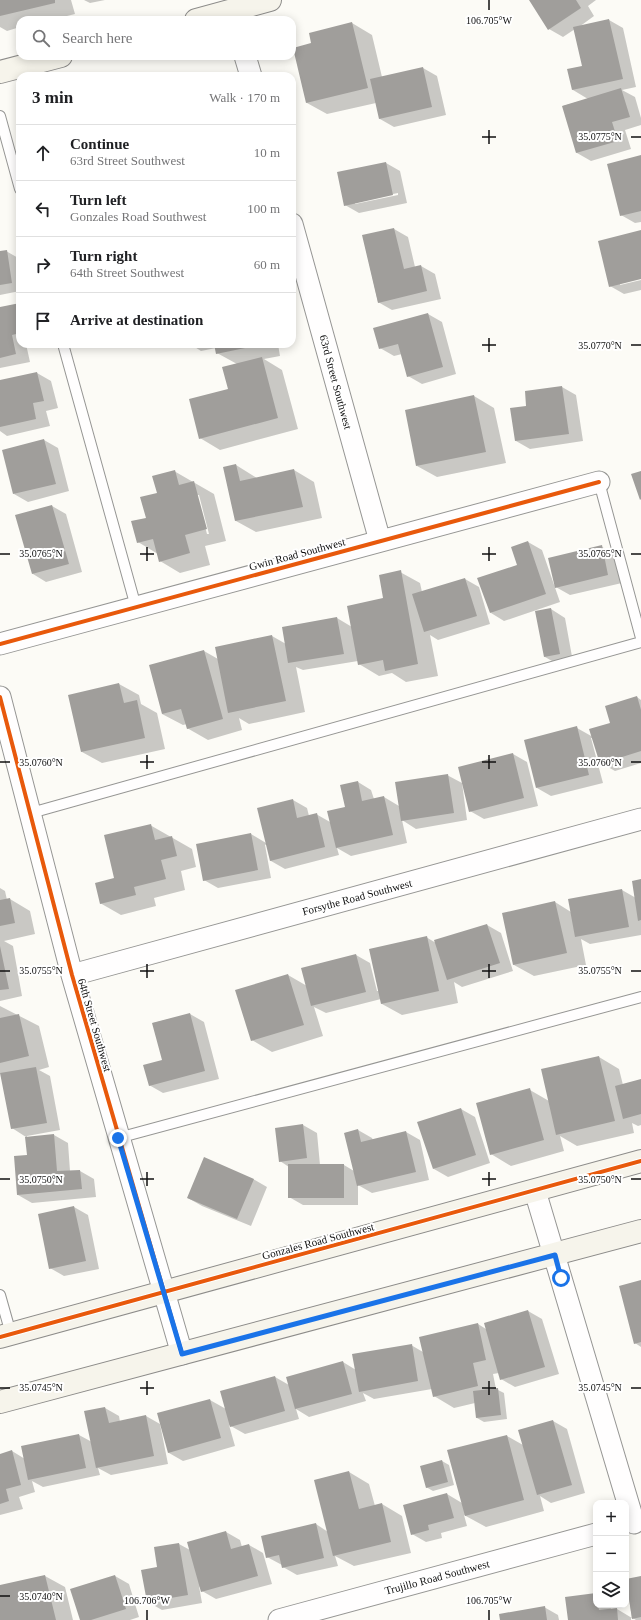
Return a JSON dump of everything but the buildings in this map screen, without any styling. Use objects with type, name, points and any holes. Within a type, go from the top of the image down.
[{"type":"street","points":[[212,16],[270,0]]},
{"type":"street","points":[[0,72],[46,60]]},
{"type":"street","points":[[247,60],[250,72]]},
{"type":"street","name":"63rd Street Southwest","points":[[296,238],[380,541]]},
{"type":"street","name":"Gwin Road Southwest","points":[[0,644],[599,482]]},
{"type":"street","name":"64th Street Southwest","points":[[0,697],[72,975],[118,1138],[182,1354]]},
{"type":"street","name":"Forsythe Road Southwest","points":[[72,975],[641,819]]},
{"type":"street","name":"Gonzales Road Southwest","points":[[5,1336],[641,1161]]},
{"type":"street","points":[[535,1191],[634,1523]]},
{"type":"street","points":[[0,1402],[641,1232]]},
{"type":"street","name":"Trujillo Road Southwest","points":[[279,1620],[593,1535]]},
{"type":"lane","points":[[0,116],[16,174]]},
{"type":"lane","points":[[64,348],[136,607]]},
{"type":"lane","points":[[599,482],[641,638]]},
{"type":"lane","points":[[31,813],[641,642]]},
{"type":"lane","points":[[118,1138],[641,997]]},
{"type":"lane","points":[[0,1295],[5,1336]]},
{"type":"cycle path","points":[[0,644],[599,482]]},
{"type":"cycle path","points":[[0,697],[72,975],[182,1354]]},
{"type":"cycle path","points":[[0,1337],[641,1161]]},
{"type":"route","points":[[118,1138],[182,1354],[555,1255],[561,1278]]}]
